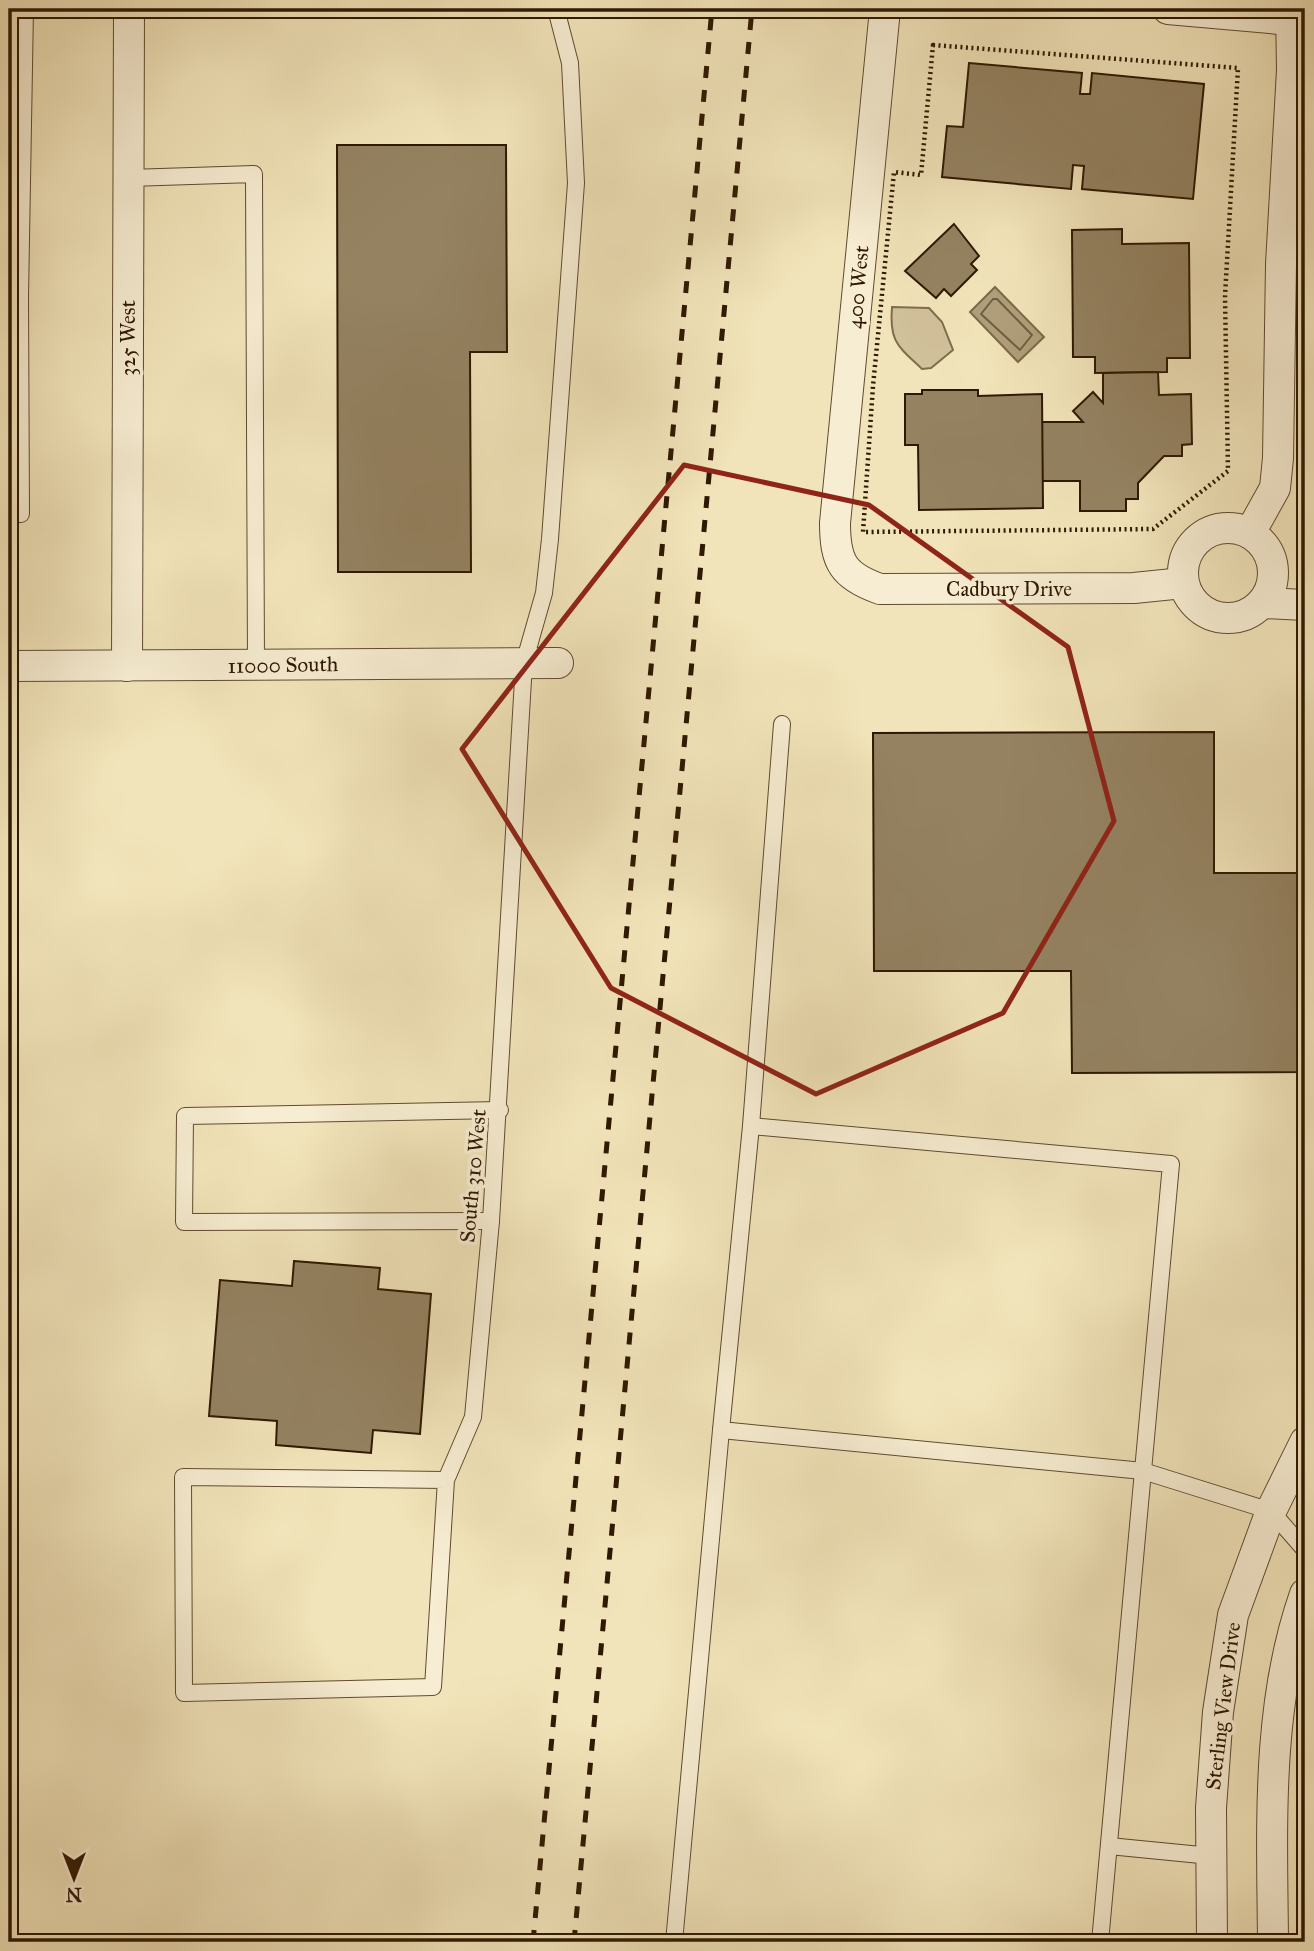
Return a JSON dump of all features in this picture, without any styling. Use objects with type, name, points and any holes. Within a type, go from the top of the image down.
[{"type":"street","name":"325 West","points":[[127,666],[130,9]]},
{"type":"street","name":"400 West","points":[[842,565],[835,545],[835,523],[885,9]]},
{"type":"street","points":[[1168,9],[1291,15],[1278,458],[1275,488],[1251,533]]},
{"type":"street","points":[[1225,528],[1251,533],[1267,550],[1274,573],[1271,589],[1263,603],[1247,615],[1227,619],[1207,614],[1192,601],[1183,583],[1182,566],[1189,550],[1200,536],[1225,528]]},
{"type":"street","name":"Cadbury Drive","points":[[842,565],[858,581],[880,589],[1134,588],[1183,583]]},
{"type":"street","points":[[1263,603],[1305,605]]},
{"type":"street","name":"11000 South","points":[[9,666],[558,663]]},
{"type":"street","name":"Sterling View Drive","points":[[1212,1942],[1211,1808],[1218,1712],[1233,1615],[1270,1511],[1305,1442]]},
{"type":"street","points":[[1273,1942],[1271,1810],[1278,1720],[1298,1641],[1305,1594]]},
{"type":"lane","points":[[9,514],[21,514],[14,297],[26,9]]},
{"type":"lane","name":"South 310 West","points":[[446,1480],[183,1477],[184,1693],[433,1687],[446,1480],[473,1417],[491,1221],[524,663],[544,593],[551,539],[576,183],[570,63],[556,9]]},
{"type":"lane","points":[[129,178],[254,174],[257,665]]},
{"type":"lane","points":[[674,1942],[751,1126],[782,724]]},
{"type":"lane","points":[[491,1221],[184,1222],[185,1116],[499,1110]]},
{"type":"lane","points":[[751,1126],[1171,1164],[1100,1942]]},
{"type":"lane","points":[[721,1430],[1143,1471],[1270,1511],[1305,1550]]},
{"type":"lane","points":[[1109,1846],[1211,1856]]},
{"type":"path","points":[[933,45],[1238,68],[1224,296],[1228,471],[1153,529],[863,532],[873,386],[894,172],[921,175],[933,45]]},
{"type":"highlighted area","points":[[684,465],[869,505],[1068,647],[1114,821],[1003,1013],[816,1094],[611,988],[462,749]]},
{"type":"shaded area","points":[[892,307],[929,308],[942,322],[953,350],[931,368],[922,369],[907,355],[894,336]]},
{"type":"water","points":[[995,287],[1044,337],[1018,362],[970,312]]},
{"type":"building","points":[[969,63],[1082,73],[1080,94],[1090,94],[1092,73],[1204,84],[1193,199],[1082,189],[1084,166],[1073,165],[1071,189],[942,177],[947,126],[963,127]]},
{"type":"building","points":[[337,145],[506,145],[507,352],[470,352],[471,572],[338,572]]},
{"type":"building","points":[[954,224],[979,256],[971,264],[977,270],[951,296],[944,289],[936,298],[905,271]]},
{"type":"building","points":[[1122,229],[1122,244],[1189,243],[1190,358],[1167,358],[1167,372],[1095,373],[1095,357],[1073,357],[1072,230]]},
{"type":"building","points":[[1158,372],[1159,395],[1191,394],[1192,444],[1182,445],[1182,456],[1164,456],[1138,483],[1138,499],[1126,499],[1126,511],[1080,511],[1080,481],[1042,481],[1042,422],[1083,422],[1073,411],[1093,392],[1103,403],[1103,373]]},
{"type":"building","points":[[922,390],[978,390],[978,396],[1042,394],[1043,508],[919,510],[918,445],[905,445],[905,394],[922,394]]},
{"type":"building","points":[[1214,732],[1214,873],[1305,873],[1305,1072],[1072,1073],[1071,971],[874,971],[873,733]]},
{"type":"building","points":[[294,1261],[380,1268],[378,1289],[431,1294],[420,1434],[373,1430],[371,1453],[276,1445],[277,1421],[209,1416],[220,1280],[292,1286]]},
{"type":"railway","points":[[533,1942],[712,9]]},
{"type":"railway","points":[[574,1942],[752,9]]}]
